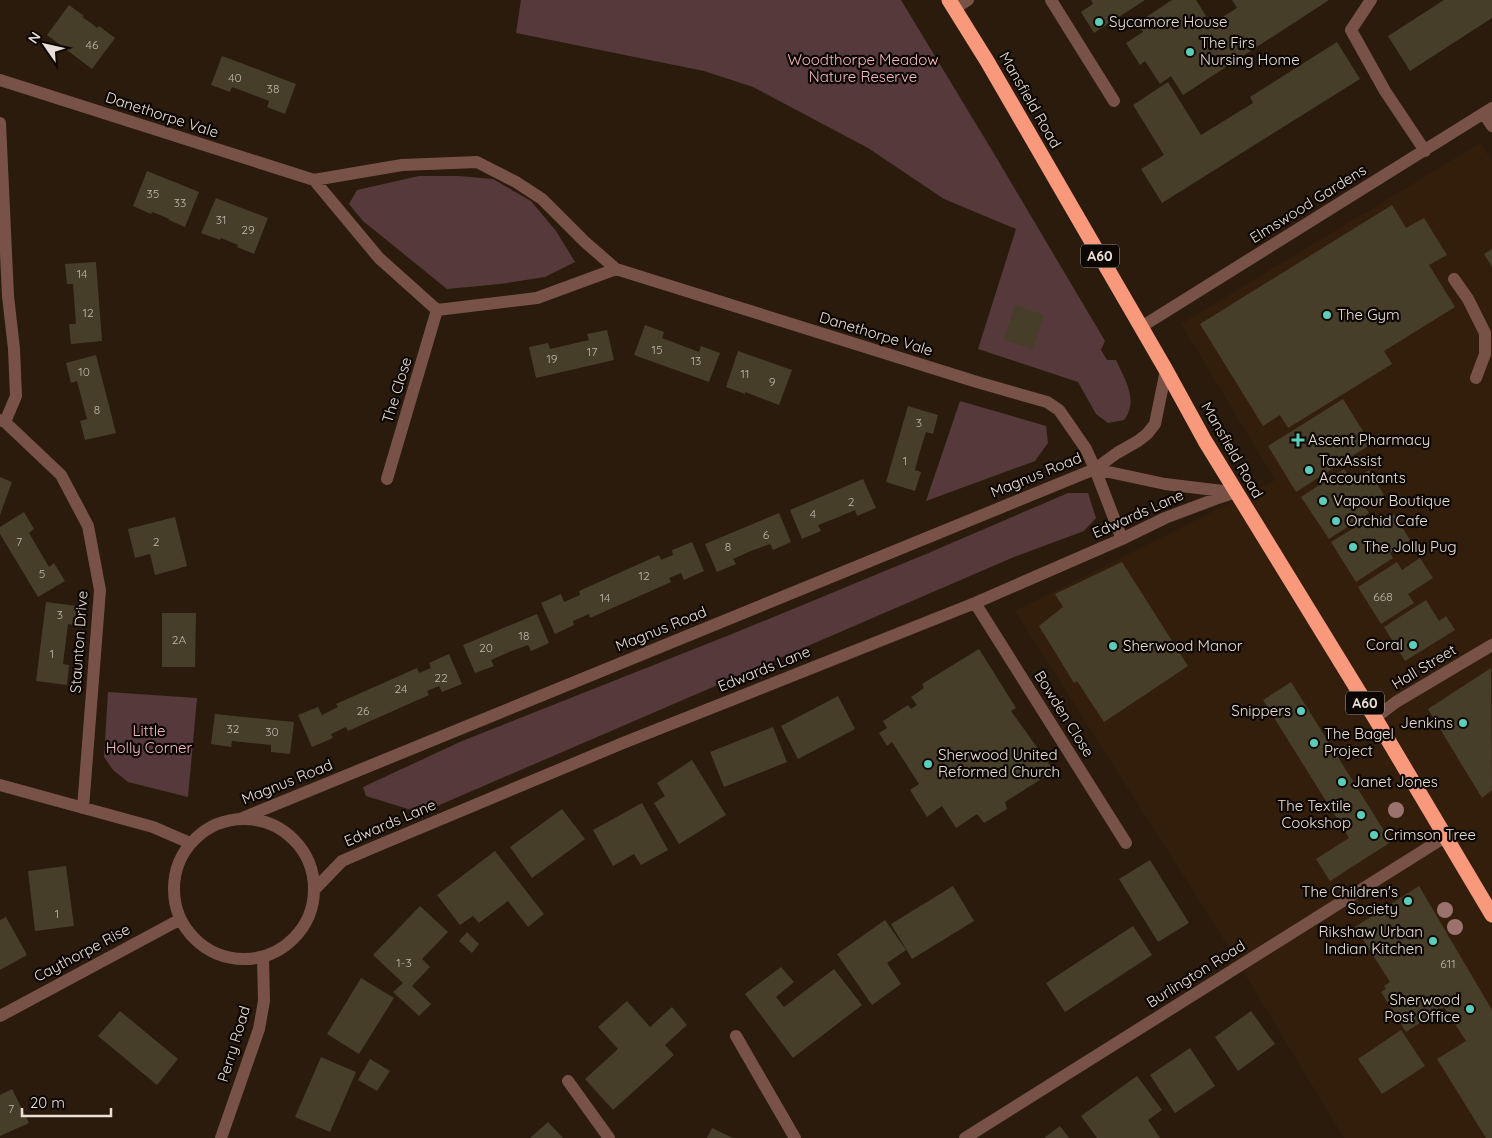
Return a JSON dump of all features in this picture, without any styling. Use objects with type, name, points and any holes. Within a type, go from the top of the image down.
[{"type":"highway","name":"Mansfield Road","points":[[951,4],[987,61],[1166,370],[1205,441],[1375,718],[1492,915]]},
{"type":"street","points":[[951,4],[968,0]]},
{"type":"street","points":[[1051,0],[1114,101]]},
{"type":"street","points":[[1370,0],[1350,30],[1385,91],[1425,151]]},
{"type":"street","name":"Danethorpe Vale","points":[[0,80],[314,180],[402,165],[477,162],[516,182],[542,199],[585,242],[616,269],[1046,402],[1059,410],[1086,449],[1122,539]]},
{"type":"street","points":[[1488,111],[1492,126]]},
{"type":"street","name":"Elmswood Gardens","points":[[1141,327],[1488,111]]},
{"type":"street","name":"Staunton Drive","points":[[0,123],[8,296],[14,349],[16,396],[2,421],[61,475],[88,526],[100,590],[83,808]]},
{"type":"street","points":[[314,180],[379,258],[438,310],[537,298],[616,269]]},
{"type":"street","points":[[1454,279],[1468,299],[1485,334],[1485,354],[1476,378]]},
{"type":"street","name":"The Close","points":[[387,479],[438,310]]},
{"type":"street","name":"Magnus Road","points":[[240,818],[1095,469],[1142,438],[1155,424],[1166,370]]},
{"type":"street","name":"Magnus Road","points":[[1095,469],[1165,484],[1236,492]]},
{"type":"street","name":"Edwards Lane","points":[[314,890],[342,862],[372,848],[623,743],[975,603],[1122,539],[1165,518],[1236,492]]},
{"type":"street","name":"Bowden Close","points":[[975,603],[1126,843]]},
{"type":"street","name":"Hall Street","points":[[1375,718],[1396,702],[1492,645]]},
{"type":"street","points":[[0,785],[153,827],[190,843]]},
{"type":"street","points":[[240,818],[260,820],[283,830],[296,841],[309,862],[314,879],[314,890],[308,918],[294,939],[280,950],[263,957],[237,961],[204,948],[186,931],[179,920],[173,889],[178,863],[190,843],[204,830],[227,820],[240,818]]},
{"type":"street","name":"Burlington Road","points":[[965,1138],[1445,838]]},
{"type":"street","name":"Caythorpe Rise","points":[[0,1016],[179,920]]},
{"type":"street","name":"Perry Road","points":[[221,1138],[259,1029],[264,1001],[263,957]]},
{"type":"street","points":[[736,1036],[795,1138]]},
{"type":"street","points":[[568,1081],[609,1138]]},
{"type":"shaded area","points":[[1480,143],[1492,161],[1492,1138],[1344,1138],[1213,922],[1015,611],[1275,480],[1181,324]]},
{"type":"green space","name":"Woodthorpe Meadow Nature Reserve","points":[[521,0],[901,0],[1105,341],[1101,350],[1107,360],[1116,360],[1129,390],[1130,405],[1124,420],[1108,423],[1096,414],[1078,382],[978,349],[1016,229],[944,199],[868,148],[753,87],[704,71],[516,33]]},
{"type":"green space","points":[[419,176],[459,176],[493,179],[531,201],[556,231],[575,262],[545,277],[447,289],[363,221],[349,204],[357,190]]},
{"type":"green space","points":[[960,401],[1046,426],[1048,443],[1035,461],[926,501]]},
{"type":"green space","points":[[1068,493],[1088,493],[1096,518],[1084,531],[1014,557],[421,813],[366,796],[363,787],[462,741],[732,634]]},
{"type":"green space","name":"Little Holly Corner","points":[[108,692],[197,698],[188,797],[128,782],[113,770],[104,757]]},
{"type":"building","name":"Sycamore House","points":[[1091,0],[1145,0],[1094,33],[1081,12],[1093,4]]},
{"type":"building","name":"The Firs Nursing Home","points":[[1172,0],[1196,0],[1211,24],[1237,8],[1232,0],[1329,0],[1183,95],[1171,76],[1160,84],[1145,61],[1140,65],[1126,43],[1143,32],[1137,23]]},
{"type":"building","points":[[1444,0],[1492,0],[1492,18],[1410,71],[1388,36]]},
{"type":"building","points":[[69,5],[97,28],[99,26],[115,38],[92,69],[47,35]]},
{"type":"building","points":[[1337,42],[1360,79],[1162,203],[1141,169],[1164,155],[1133,105],[1168,82],[1201,135],[1253,103],[1250,97]]},
{"type":"building","points":[[222,56],[296,84],[285,114],[267,107],[269,101],[232,87],[230,92],[211,85]]},
{"type":"building","points":[[147,171],[199,192],[185,227],[160,215],[152,212],[151,214],[133,206]]},
{"type":"building","points":[[216,198],[268,218],[254,254],[221,238],[220,240],[201,233]]},
{"type":"building","name":"The Gym","points":[[1392,205],[1406,228],[1424,218],[1447,255],[1429,265],[1455,307],[1384,351],[1392,364],[1288,428],[1280,415],[1263,426],[1200,324]]},
{"type":"building","points":[[1492,249],[1492,267],[1484,254]]},
{"type":"building","points":[[96,262],[102,341],[71,344],[69,324],[76,324],[73,284],[67,284],[65,264]]},
{"type":"building","points":[[1015,305],[1044,315],[1033,349],[1004,340]]},
{"type":"building","points":[[645,325],[664,332],[662,338],[699,352],[701,346],[720,353],[709,382],[634,355]]},
{"type":"building","points":[[607,330],[614,360],[536,378],[529,347],[548,343],[550,349],[589,340],[587,334]]},
{"type":"building","points":[[738,351],[792,370],[779,405],[726,387]]},
{"type":"building","points":[[96,355],[116,433],[85,440],[80,421],[87,419],[77,381],[71,383],[66,363]]},
{"type":"building","points":[[1343,399],[1371,444],[1296,492],[1268,446]]},
{"type":"building","points":[[908,406],[938,415],[933,434],[926,432],[920,451],[915,470],[921,472],[915,491],[886,482]]},
{"type":"building","points":[[1344,469],[1352,481],[1369,470],[1384,495],[1365,507],[1369,513],[1329,539],[1301,497]]},
{"type":"building","points":[[0,477],[12,482],[0,515]]},
{"type":"building","points":[[863,479],[876,508],[857,516],[855,510],[818,525],[821,531],[802,539],[790,510]]},
{"type":"building","points":[[24,512],[34,529],[29,533],[49,567],[54,563],[65,581],[38,597],[0,534],[0,527]]},
{"type":"building","points":[[779,513],[791,542],[773,550],[770,544],[751,551],[733,559],[736,564],[717,572],[705,544]]},
{"type":"building","points":[[1394,514],[1410,540],[1390,553],[1393,558],[1356,582],[1331,542],[1372,517],[1377,525]]},
{"type":"building","points":[[175,517],[187,566],[155,575],[150,554],[135,558],[128,529]]},
{"type":"building","points":[[692,542],[704,571],[684,580],[681,573],[669,578],[671,582],[590,618],[589,614],[573,621],[574,625],[555,634],[541,603],[561,594],[564,602],[580,595],[579,591],[659,555],[661,560],[673,555],[672,550]]},
{"type":"building","points":[[1420,558],[1433,578],[1408,594],[1414,603],[1381,624],[1358,587],[1397,562],[1402,570]]},
{"type":"building","name":"Sherwood Manor","points":[[1122,562],[1188,666],[1104,722],[1077,681],[1074,683],[1039,626],[1063,607],[1055,594]]},
{"type":"building","name":"Coral","points":[[1426,600],[1439,621],[1446,616],[1455,630],[1405,661],[1384,627]]},
{"type":"building","points":[[46,602],[77,606],[74,625],[68,624],[63,664],[69,665],[67,685],[36,681]]},
{"type":"building","points":[[162,613],[196,613],[195,667],[162,667]]},
{"type":"building","points":[[537,614],[549,643],[531,651],[528,645],[509,652],[491,660],[494,666],[475,673],[463,645]]},
{"type":"building","points":[[979,649],[1016,708],[1011,711],[1054,771],[1005,802],[1007,809],[984,823],[977,814],[956,828],[942,806],[927,817],[910,790],[919,784],[892,742],[887,746],[879,733],[887,728],[883,721],[908,705],[911,709],[917,705],[911,697],[924,688],[922,684]]},
{"type":"building","points":[[449,654],[462,684],[442,692],[439,686],[427,691],[429,695],[348,731],[346,727],[331,734],[333,738],[312,747],[298,715],[318,707],[322,715],[338,707],[336,704],[417,668],[419,673],[431,668],[429,663]]},
{"type":"building","points":[[1491,668],[1492,790],[1482,798],[1428,709]]},
{"type":"building","points":[[1291,682],[1391,842],[1330,881],[1316,859],[1349,838],[1263,700]]},
{"type":"building","points":[[838,696],[855,729],[798,759],[781,726]]},
{"type":"building","points":[[215,714],[294,722],[290,754],[271,752],[271,745],[232,741],[231,747],[211,744]]},
{"type":"building","points":[[773,727],[787,762],[724,787],[710,752]]},
{"type":"building","points":[[692,760],[726,815],[679,844],[654,803],[665,796],[657,783]]},
{"type":"building","points":[[642,803],[668,850],[641,865],[634,854],[613,866],[593,830]]},
{"type":"building","points":[[562,809],[585,839],[532,878],[510,847]]},
{"type":"building","points":[[495,851],[544,914],[528,927],[508,901],[479,923],[473,916],[460,925],[437,895]]},
{"type":"building","points":[[1150,860],[1189,923],[1158,942],[1119,879]]},
{"type":"building","points":[[66,866],[74,926],[35,931],[28,871]]},
{"type":"building","points":[[953,886],[974,921],[912,959],[891,924]]},
{"type":"building","points":[[1419,886],[1492,1010],[1492,1138],[1486,1138],[1437,1059],[1466,1041],[1444,1007],[1406,1032],[1381,992],[1386,989],[1384,986],[1390,982],[1355,927]]},
{"type":"building","points":[[420,906],[448,932],[422,959],[430,967],[412,986],[431,1004],[419,1016],[393,992],[403,983],[373,955]]},
{"type":"building","points":[[6,917],[27,955],[0,970],[0,920]]},
{"type":"building","points":[[885,920],[906,950],[887,963],[901,984],[872,1005],[837,954]]},
{"type":"building","points":[[1133,926],[1152,955],[1065,1012],[1046,983]]},
{"type":"building","points":[[467,932],[479,944],[472,953],[459,941]]},
{"type":"building","points":[[781,967],[794,982],[776,997],[784,1007],[834,969],[862,1005],[793,1058],[745,994]]},
{"type":"building","points":[[361,978],[394,998],[359,1054],[327,1034]]},
{"type":"building","points":[[627,1001],[650,1027],[672,1007],[687,1025],[665,1045],[674,1055],[613,1110],[585,1079],[618,1049],[598,1027]]},
{"type":"building","points":[[120,1011],[178,1059],[157,1085],[98,1036]]},
{"type":"building","points":[[1251,1011],[1275,1044],[1238,1071],[1215,1037]]},
{"type":"building","points":[[1401,1030],[1425,1066],[1382,1094],[1358,1059]]},
{"type":"building","points":[[1190,1048],[1215,1086],[1175,1113],[1150,1075]]},
{"type":"building","points":[[321,1057],[356,1072],[330,1132],[295,1117]]},
{"type":"building","points":[[370,1059],[390,1071],[377,1091],[358,1080]]},
{"type":"building","points":[[1137,1076],[1162,1110],[1148,1120],[1160,1138],[1097,1138],[1081,1116]]},
{"type":"building","points":[[12,1089],[29,1123],[0,1136],[0,1095]]},
{"type":"building","points":[[548,1122],[563,1138],[530,1138]]},
{"type":"building","points":[[1060,1126],[1069,1138],[1044,1138]]},
{"type":"building","points":[[712,1128],[733,1138],[707,1138]]},
{"type":"place","name":"Sycamore House","points":[[1099,22]]},
{"type":"place","name":"The Firs Nursing Home","points":[[1190,52]]},
{"type":"place","name":"The Gym","points":[[1327,315]]},
{"type":"place","name":"Ascent Pharmacy","points":[[1298,440]]},
{"type":"place","name":"TaxAssist Accountants","points":[[1309,470]]},
{"type":"place","name":"Vapour Boutique","points":[[1323,501]]},
{"type":"place","name":"Orchid Cafe","points":[[1336,521]]},
{"type":"place","name":"The Jolly Pug","points":[[1353,547]]},
{"type":"place","name":"Coral","points":[[1413,645]]},
{"type":"place","name":"Sherwood Manor","points":[[1113,646]]},
{"type":"place","name":"Snippers","points":[[1301,711]]},
{"type":"place","name":"Jenkins","points":[[1463,723]]},
{"type":"place","name":"The Bagel Project","points":[[1314,743]]},
{"type":"place","name":"Sherwood United Reformed Church","points":[[928,764]]},
{"type":"place","name":"Janet Jones","points":[[1342,782]]},
{"type":"place","name":"The Textile Cookshop","points":[[1361,815]]},
{"type":"place","name":"Crimson Tree","points":[[1374,835]]},
{"type":"place","name":"The Children's Society","points":[[1408,901]]},
{"type":"place","name":"Rikshaw Urban Indian Kitchen","points":[[1433,941]]},
{"type":"place","name":"Sherwood Post Office","points":[[1470,1009]]}]
